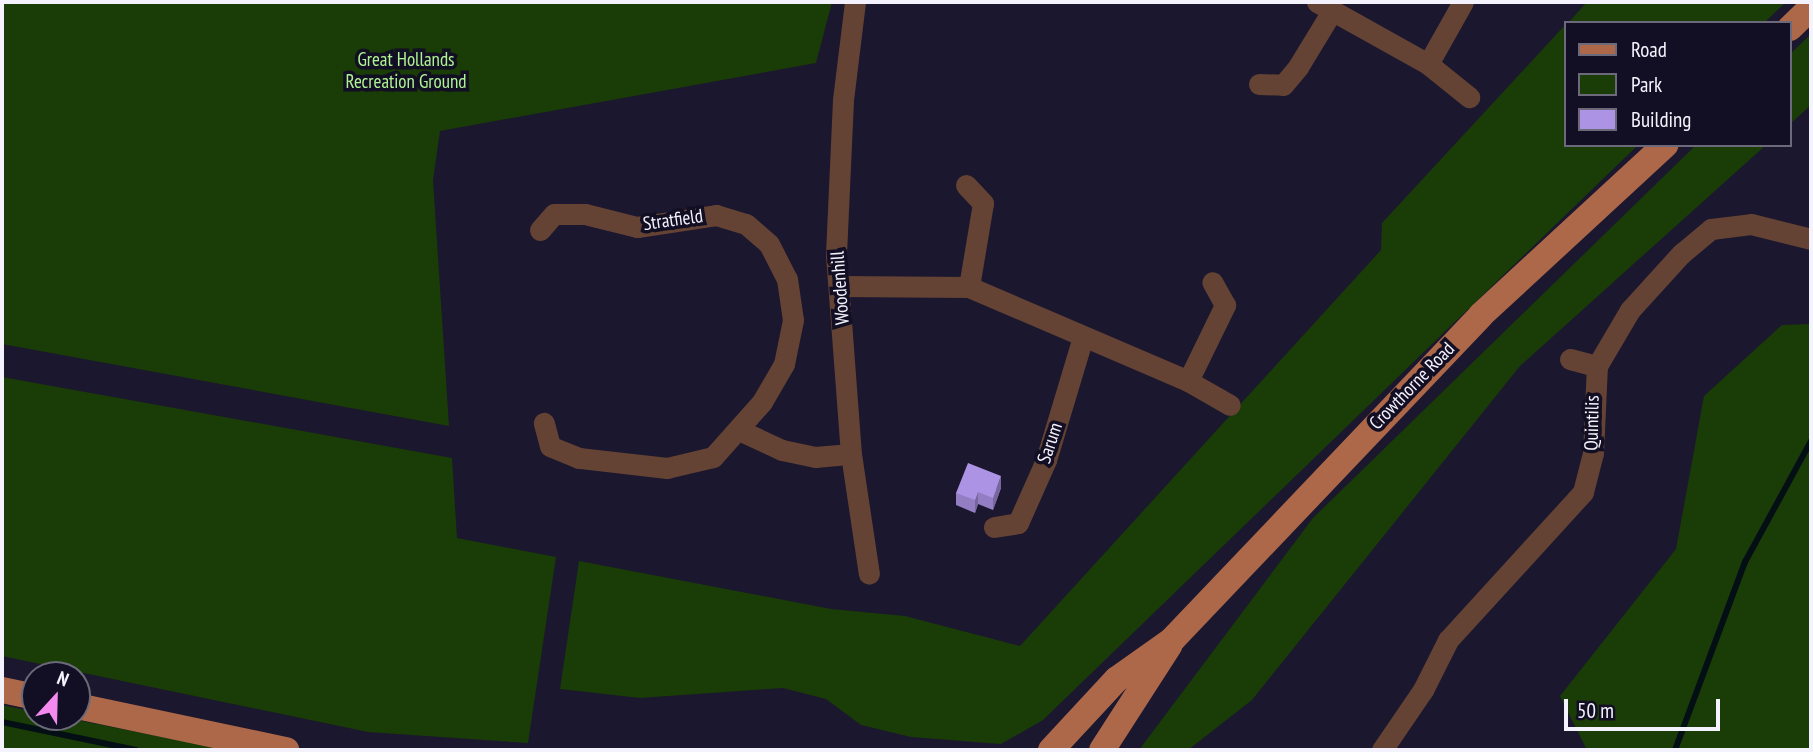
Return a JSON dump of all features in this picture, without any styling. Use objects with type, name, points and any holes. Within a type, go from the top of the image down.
[{"type":"main road","points":[[1792,26],[1811,8]]},
{"type":"main road","name":"Crowthorne Road","points":[[1102,750],[1172,640],[1481,315],[1663,147]]},
{"type":"main road","name":"Crowthorne Road","points":[[1058,742],[1117,679],[1172,640]]},
{"type":"main road","points":[[2,690],[21,694]]},
{"type":"main road","points":[[91,709],[286,750]]},
{"type":"main road","points":[[1087,750],[1119,720]]},
{"type":"main road","points":[[1030,750],[1058,742]]},
{"type":"street","name":"Woodenhill","points":[[855,2],[838,179],[839,286],[851,454],[869,574]]},
{"type":"street","points":[[1428,64],[1463,2]]},
{"type":"street","points":[[1259,84],[1283,85],[1324,6],[1428,64],[1469,97]]},
{"type":"street","points":[[966,184],[984,203],[969,287]]},
{"type":"street","name":"Stratfield","points":[[540,230],[554,214],[585,214],[637,227],[716,215],[746,224],[769,244],[787,279],[793,320],[784,364],[741,431],[713,457],[667,468],[579,458],[550,446],[544,423]]},
{"type":"street","name":"Quintilis","points":[[1394,746],[1448,640],[1583,492],[1593,453],[1597,366],[1630,310],[1681,254],[1711,229],[1751,224],[1811,239]]},
{"type":"street","points":[[1188,381],[1225,305],[1212,282]]},
{"type":"street","points":[[839,286],[969,287],[1188,381],[1230,405]]},
{"type":"street","name":"Sarum","points":[[994,527],[1018,523],[1046,460],[1083,337]]},
{"type":"street","points":[[1570,359],[1597,366]]},
{"type":"street","points":[[741,431],[793,453],[815,457],[851,454]]},
{"type":"green space","name":"Great Hollands Recreation Ground","points":[[2,2],[832,2],[816,63],[440,131],[433,180],[449,426],[2,344]]},
{"type":"green space","points":[[1587,2],[1786,2],[1766,21],[1570,21]]},
{"type":"green space","points":[[1564,26],[1564,147],[1636,147],[1043,720],[1001,744],[911,737],[861,725],[826,699],[783,688],[640,698],[560,689],[579,561],[831,609],[905,616],[1020,646],[1381,250],[1382,223]]},
{"type":"green space","points":[[1811,34],[1811,105],[1792,122],[1792,52]]},
{"type":"green space","points":[[1694,147],[1764,147],[1520,366],[1252,700],[1188,750],[1139,750],[1313,518]]},
{"type":"green space","points":[[1811,324],[1809,750],[1587,750],[1560,696],[1676,549],[1704,396],[1782,325]]},
{"type":"green space","points":[[2,377],[452,458],[457,538],[556,557],[528,743],[368,732],[91,674],[91,661],[26,661],[2,656]]},
{"type":"green space","points":[[2,705],[21,709],[21,731],[91,731],[91,723],[227,750],[2,750]]},
{"type":"building","points":[[968,463],[1001,476],[993,498],[978,492],[975,500],[956,493]]},
{"type":"waterway","points":[[1675,750],[1745,562],[1811,441]]},
{"type":"waterway","points":[[2,722],[136,750]]}]
